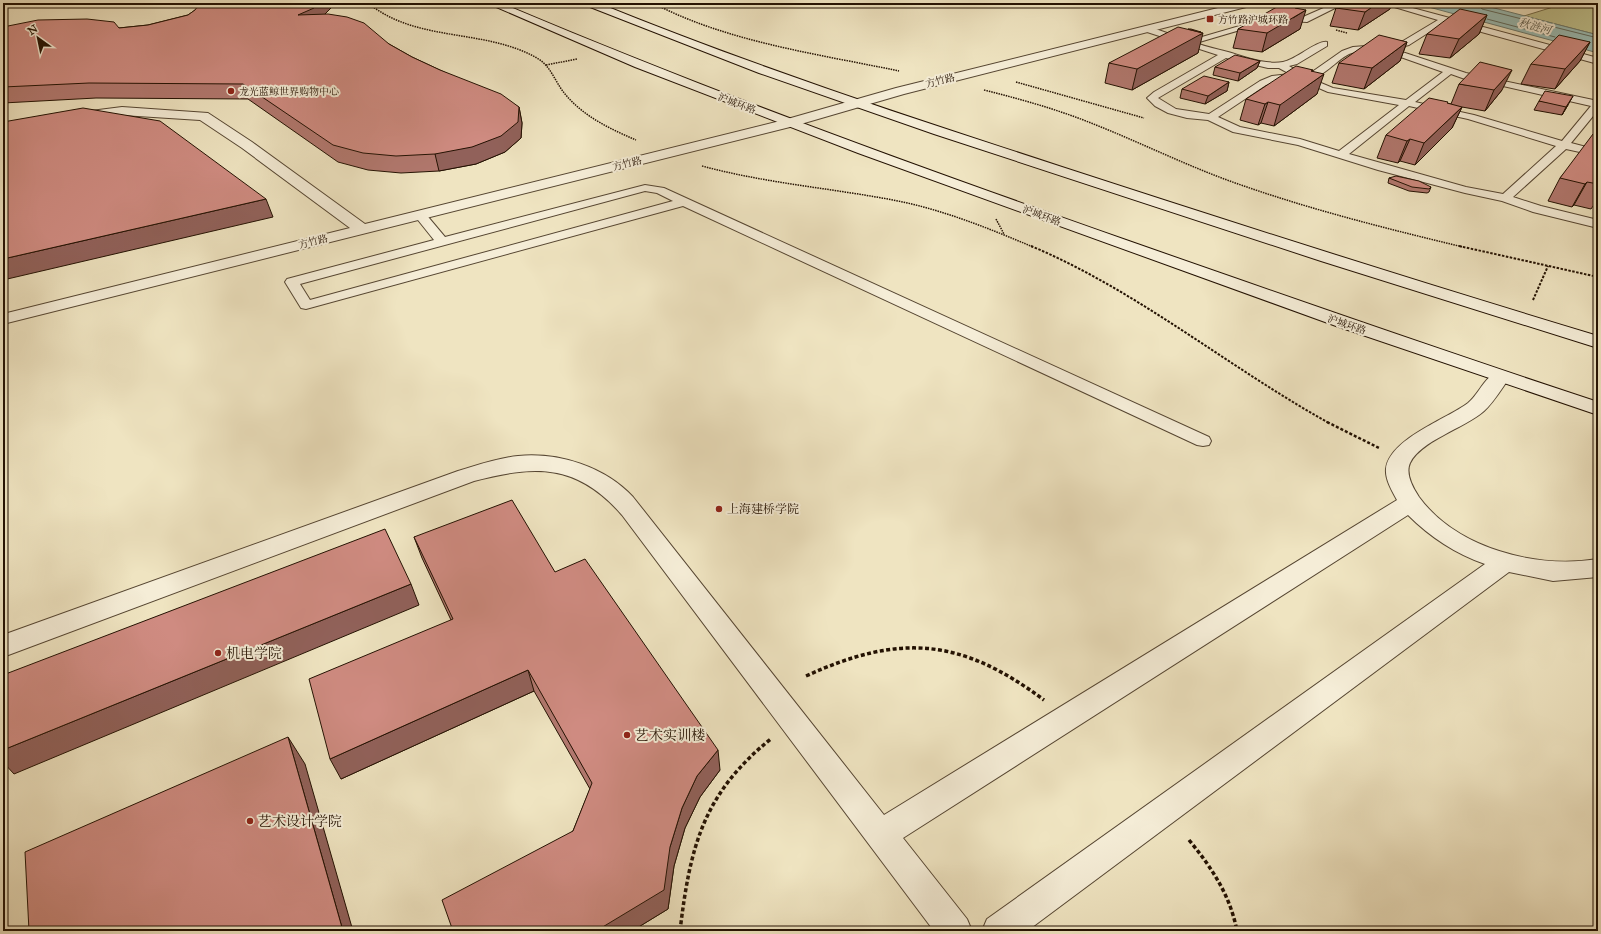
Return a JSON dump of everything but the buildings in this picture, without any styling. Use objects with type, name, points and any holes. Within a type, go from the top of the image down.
[{"type":"street","name":"沪城环路","points":[[492,3],[647,69],[789,123],[991,197],[1500,377],[1598,409]]},
{"type":"street","points":[[589,3],[656,31],[854,103],[1189,214],[1598,342]]},
{"type":"street","name":"方竹路","points":[[3,319],[789,123],[854,103],[1250,3]]},
{"type":"street","points":[[66,117],[122,111],[202,116],[246,145],[362,229]]},
{"type":"street","points":[[1500,377],[1476,406],[1407,450],[1398,465],[1400,485],[1410,503],[1428,522],[1452,539],[1482,554],[1506,562],[1547,571],[1576,572],[1598,568]]},
{"type":"street","points":[[3,646],[466,476],[500,467],[526,463],[550,465],[586,474],[609,487],[630,508],[796,722],[955,931]]},
{"type":"street","points":[[881,834],[1410,503]]},
{"type":"street","points":[[999,931],[1506,562]]},
{"type":"lane","points":[[1198,41],[1274,18],[1297,21],[1304,20],[1341,3]]},
{"type":"lane","points":[[1385,3],[1598,62]]},
{"type":"lane","points":[[1211,117],[1263,83],[1272,79],[1314,75],[1345,53],[1353,50],[1380,48],[1406,43],[1442,20]]},
{"type":"lane","points":[[1152,28],[1198,41],[1216,51]]},
{"type":"lane","points":[[1152,28],[1188,44],[1248,61],[1281,65],[1294,62],[1324,44]]},
{"type":"lane","points":[[1380,48],[1404,54],[1449,71],[1597,105],[1564,145],[1505,198]]},
{"type":"lane","points":[[1226,54],[1152,98],[1158,104],[1176,113],[1211,117],[1218,122],[1237,130],[1300,142],[1342,154],[1366,163],[1465,190],[1505,198],[1538,209],[1598,224]]},
{"type":"lane","points":[[1281,65],[1300,77],[1319,86],[1371,98],[1407,103],[1470,117],[1564,145],[1598,153]]},
{"type":"lane","points":[[1342,154],[1449,71]]},
{"type":"lane","points":[[684,202],[306,305],[292,282],[645,188],[660,190],[1203,441]]},
{"type":"lane","points":[[420,215],[442,242]]},
{"type":"path","points":[[368,3],[378,11],[409,26],[497,43],[539,59],[546,65],[565,94],[586,114],[626,136],[664,153],[722,172],[781,184],[872,196],[923,206],[1004,234],[1057,257],[1117,289],[1276,394],[1352,436],[1379,448]]},
{"type":"path","points":[[653,3],[680,16],[720,30],[773,45],[905,72]]},
{"type":"path","points":[[1297,21],[1308,25],[1366,37],[1372,40],[1380,48]]},
{"type":"path","points":[[546,65],[579,59]]},
{"type":"path","points":[[981,89],[1055,110],[1092,123],[1228,180],[1282,198],[1392,228],[1598,277]]},
{"type":"path","points":[[995,218],[1004,234]]},
{"type":"path","points":[[1532,304],[1548,266]]},
{"type":"path","points":[[806,676],[834,662],[863,653],[886,649],[945,650],[971,656],[1002,670],[1028,686],[1046,702]]},
{"type":"path","points":[[680,931],[682,906],[692,851],[710,807],[740,763],[757,748],[796,722]]},
{"type":"path","points":[[1189,840],[1224,887],[1235,919],[1237,931]]},
{"type":"green space","points":[[1566,3],[1598,3],[1598,35],[1524,16]]},
{"type":"water","name":"秋涟河","points":[[1414,3],[1475,3],[1598,35],[1598,53]]},
{"type":"place","name":"方竹路沪城环路","points":[[1210,19]]},
{"type":"place","name":"龙光蓝鲸世界购物中心","points":[[231,91]]},
{"type":"place","name":"上海建桥学院","points":[[719,509]]},
{"type":"place","name":"机电学院","points":[[218,653]]},
{"type":"place","name":"艺术实训楼","points":[[627,735]]},
{"type":"place","name":"艺术设计学院","points":[[250,821]]}]
